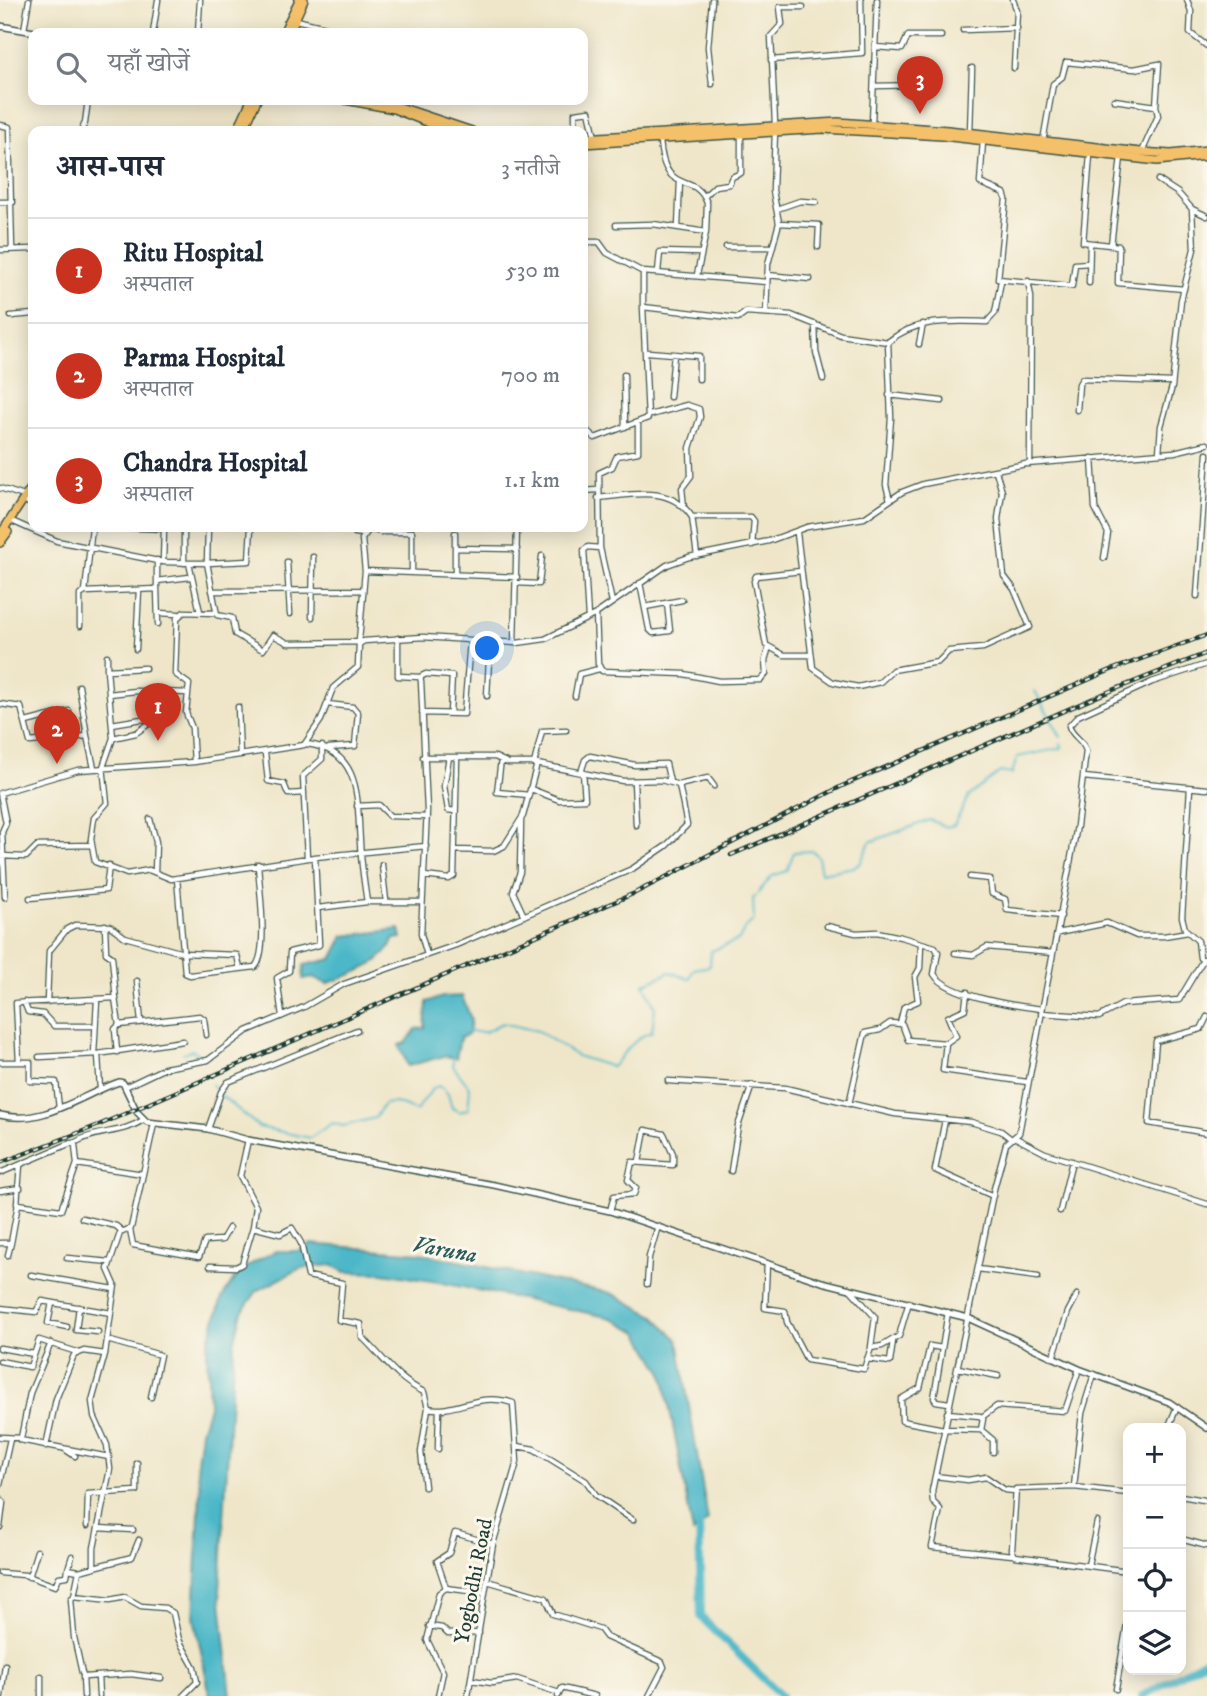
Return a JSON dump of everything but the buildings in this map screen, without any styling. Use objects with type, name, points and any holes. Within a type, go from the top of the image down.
[{"type":"main road","points":[[285,28],[299,0]]},
{"type":"main road","points":[[291,28],[304,0]]},
{"type":"main road","points":[[239,126],[249,105]]},
{"type":"main road","points":[[245,126],[255,105]]},
{"type":"main road","points":[[372,105],[394,109],[436,126]]},
{"type":"main road","points":[[394,105],[457,126]]},
{"type":"main road","points":[[588,138],[872,123],[1141,152],[1171,154],[1207,150]]},
{"type":"main road","points":[[588,144],[741,134],[775,128],[872,130],[1157,161],[1207,156]]},
{"type":"main road","points":[[0,535],[28,501]]},
{"type":"main road","points":[[0,543],[28,502]]},
{"type":"street","points":[[24,30],[29,0]]},
{"type":"street","points":[[154,28],[158,0]]},
{"type":"street","points":[[198,28],[200,0]]},
{"type":"street","points":[[712,0],[708,47],[712,84]]},
{"type":"street","points":[[766,313],[771,247],[779,223],[772,174],[775,128],[770,39],[782,24],[780,0]]},
{"type":"street","points":[[771,60],[862,53],[861,0]]},
{"type":"street","points":[[872,123],[877,0]]},
{"type":"street","points":[[1013,0],[1017,10],[1014,68]]},
{"type":"street","points":[[1187,0],[1191,11],[1190,33],[1207,46]]},
{"type":"street","points":[[780,7],[803,7]]},
{"type":"street","points":[[295,20],[329,28]]},
{"type":"street","points":[[0,26],[28,31]]},
{"type":"street","points":[[963,30],[1017,28]]},
{"type":"street","points":[[875,47],[902,49],[908,36],[941,36]]},
{"type":"street","points":[[1043,142],[1053,84],[1062,77],[1066,62],[1134,69],[1159,64],[1158,116],[1141,152]]},
{"type":"street","points":[[970,134],[972,68]]},
{"type":"street","points":[[874,86],[921,85]]},
{"type":"street","points":[[1114,100],[1157,106]]},
{"type":"street","points":[[84,126],[87,105]]},
{"type":"street","points":[[575,126],[575,113],[589,111],[595,137]]},
{"type":"street","points":[[0,124],[9,127],[13,202],[12,249]]},
{"type":"street","points":[[705,197],[713,188],[729,184],[732,177],[741,173],[741,134]]},
{"type":"street","points":[[660,139],[665,170],[705,197],[707,203],[706,232],[697,275]]},
{"type":"street","points":[[888,342],[901,330],[923,324],[987,322],[995,313],[1001,281],[998,271],[1006,199],[1004,193],[981,183],[984,141]]},
{"type":"street","points":[[1090,155],[1083,242],[1120,248],[1117,282],[1184,289]]},
{"type":"street","points":[[1111,245],[1121,158]]},
{"type":"street","points":[[1158,180],[1178,193],[1192,209],[1207,216]]},
{"type":"street","points":[[678,227],[680,181]]},
{"type":"street","points":[[777,209],[800,201],[816,202]]},
{"type":"street","points":[[0,202],[13,202]]},
{"type":"street","points":[[1158,453],[1161,426],[1172,382],[1184,289],[1194,249],[1192,209]]},
{"type":"street","points":[[779,223],[819,225],[818,247]]},
{"type":"street","points":[[616,225],[678,227],[706,232]]},
{"type":"street","points":[[588,242],[599,242],[607,253],[643,272],[767,282]]},
{"type":"street","points":[[1089,283],[1090,243]]},
{"type":"street","points":[[726,247],[771,247]]},
{"type":"street","points":[[0,250],[28,249]]},
{"type":"street","points":[[659,272],[660,252],[701,253]]},
{"type":"street","points":[[1001,281],[1072,286],[1075,264],[1089,263]]},
{"type":"street","points":[[588,432],[595,438],[646,420],[649,415],[643,272]]},
{"type":"street","points":[[767,275],[810,279]]},
{"type":"street","points":[[1028,281],[1031,297],[1030,464]]},
{"type":"street","points":[[643,307],[738,318],[746,312],[791,315],[841,335],[888,342]]},
{"type":"street","points":[[10,316],[28,314]]},
{"type":"street","points":[[815,324],[816,352],[822,379]]},
{"type":"street","points":[[919,344],[923,324]]},
{"type":"street","points":[[888,342],[891,361],[891,418],[886,485],[890,500]]},
{"type":"street","points":[[648,352],[701,358],[699,379]]},
{"type":"street","points":[[670,397],[674,354]]},
{"type":"street","points":[[624,375],[625,427]]},
{"type":"street","points":[[1077,410],[1079,384],[1082,379],[1172,382]]},
{"type":"street","points":[[889,395],[942,401]]},
{"type":"street","points":[[649,415],[687,405],[699,409],[700,417],[690,448],[691,476],[682,488],[684,508]]},
{"type":"street","points":[[612,602],[600,548],[597,490],[600,470],[612,467],[617,456],[638,452],[638,422]]},
{"type":"street","points":[[158,613],[201,612],[232,618],[235,634],[263,650],[273,635],[288,643],[360,642],[398,638],[514,643],[545,639],[596,614],[667,565],[797,533],[807,527],[863,518],[890,500],[923,484],[1030,464],[1158,453],[1207,444]]},
{"type":"street","points":[[1197,596],[1205,548],[1207,454]]},
{"type":"street","points":[[1092,458],[1094,503],[1108,533],[1104,558]]},
{"type":"street","points":[[797,533],[813,668],[833,682],[859,687],[880,682],[892,670],[938,662],[949,651],[983,648],[1027,630],[1030,622],[1004,576],[998,515],[1002,492],[996,471]]},
{"type":"street","points":[[0,488],[28,498]]},
{"type":"street","points":[[588,491],[597,490]]},
{"type":"street","points":[[598,498],[656,493],[667,495],[692,517],[697,556]]},
{"type":"street","points":[[692,517],[751,517],[754,521],[752,545]]},
{"type":"street","points":[[14,522],[28,528]]},
{"type":"street","points":[[37,532],[57,541],[160,561],[186,563],[249,561],[251,532]]},
{"type":"street","points":[[85,593],[91,532]]},
{"type":"street","points":[[158,624],[157,580],[164,532]]},
{"type":"street","points":[[184,532],[186,563],[201,612]]},
{"type":"street","points":[[208,532],[207,563],[215,613]]},
{"type":"street","points":[[355,532],[366,532]]},
{"type":"street","points":[[412,532],[412,573]]},
{"type":"street","points":[[514,643],[517,532]]},
{"type":"street","points":[[455,533],[455,574]]},
{"type":"street","points":[[306,743],[337,684],[358,667],[365,571],[363,534]]},
{"type":"street","points":[[588,618],[584,550],[588,547],[600,548]]},
{"type":"street","points":[[455,548],[517,549]]},
{"type":"street","points":[[516,583],[539,584],[542,556]]},
{"type":"street","points":[[312,617],[313,557]]},
{"type":"street","points":[[287,562],[290,614]]},
{"type":"street","points":[[365,571],[517,577]]},
{"type":"street","points":[[802,571],[754,578],[765,642],[769,648],[784,655],[810,656]]},
{"type":"street","points":[[157,580],[190,577]]},
{"type":"street","points":[[640,583],[650,631],[668,633],[670,628],[667,603]]},
{"type":"street","points":[[80,626],[80,595],[157,589]]},
{"type":"street","points":[[136,649],[139,590]]},
{"type":"street","points":[[212,591],[363,590]]},
{"type":"street","points":[[645,607],[682,600]]},
{"type":"street","points":[[179,614],[175,674],[177,678],[188,681],[186,713],[192,728],[194,762]]},
{"type":"street","points":[[596,614],[599,669]]},
{"type":"street","points":[[398,638],[398,676],[452,676],[450,713]]},
{"type":"street","points":[[422,713],[464,714],[470,640]]},
{"type":"street","points":[[487,696],[490,642]]},
{"type":"street","points":[[575,696],[579,674],[599,669],[684,674],[719,681],[760,680],[766,674],[765,660],[769,648]]},
{"type":"street","points":[[107,656],[113,738],[103,767],[107,803],[94,818],[92,845],[95,862],[127,874],[149,870],[166,879],[360,851],[426,846]]},
{"type":"street","points":[[1123,1570],[932,1547],[940,1509],[933,1502],[935,1476],[993,1196],[1006,1143],[1013,1138],[1027,1082],[1058,933],[1083,777],[1084,744],[1071,733],[1070,722],[1152,682],[1207,664]]},
{"type":"street","points":[[107,670],[145,668]]},
{"type":"street","points":[[419,677],[427,817],[421,940],[427,955]]},
{"type":"street","points":[[79,686],[94,768]]},
{"type":"street","points":[[109,694],[136,691],[188,694]]},
{"type":"street","points":[[0,704],[21,707],[30,743],[87,736]]},
{"type":"street","points":[[5,897],[1,830],[6,823],[0,793],[94,768],[194,762],[306,743],[325,747],[355,746],[358,713],[353,707],[327,704]]},
{"type":"street","points":[[238,707],[240,755]]},
{"type":"street","points":[[26,722],[69,711]]},
{"type":"street","points":[[112,724],[142,719],[153,722],[136,733],[113,738]]},
{"type":"street","points":[[524,916],[513,892],[520,872],[521,820],[530,792],[542,731],[566,730]]},
{"type":"street","points":[[307,858],[303,776],[321,759],[325,747]]},
{"type":"street","points":[[325,747],[349,771],[358,790],[360,851],[367,902]]},
{"type":"street","points":[[265,752],[268,781],[284,783],[288,794],[304,793]]},
{"type":"street","points":[[501,760],[497,792],[530,792],[559,800],[585,799],[582,772],[584,760],[590,756],[635,765],[666,764],[670,783]]},
{"type":"street","points":[[424,757],[495,757],[508,763],[541,763],[634,781],[661,780],[679,785],[708,779],[714,786]]},
{"type":"street","points":[[449,757],[444,786],[447,808],[455,811]]},
{"type":"street","points":[[424,876],[453,878],[457,757]]},
{"type":"street","points":[[1083,777],[1207,789]]},
{"type":"street","points":[[634,781],[636,825]]},
{"type":"street","points":[[125,1087],[165,1068],[208,1060],[247,1031],[344,984],[427,955],[632,869],[666,846],[687,825],[679,785]]},
{"type":"street","points":[[827,926],[860,934],[877,932],[937,950],[934,974],[940,983],[999,1003],[1099,1017],[1123,1004],[1179,1000],[1205,960],[1199,956],[1199,941],[1188,932],[1182,917],[1190,788]]},
{"type":"street","points":[[357,806],[379,805],[390,816],[427,817]]},
{"type":"street","points":[[150,819],[156,842],[155,873]]},
{"type":"street","points":[[455,850],[489,851],[501,848],[521,820]]},
{"type":"street","points":[[2,856],[26,857],[37,846],[92,845]]},
{"type":"street","points":[[282,1016],[278,978],[289,971],[292,950],[319,945],[315,857]]},
{"type":"street","points":[[177,878],[187,975],[255,967],[259,963],[262,936],[258,864]]},
{"type":"street","points":[[382,865],[386,901]]},
{"type":"street","points":[[30,898],[106,890],[109,866]]},
{"type":"street","points":[[970,877],[990,880],[992,894],[1005,899],[1007,910],[1060,916]]},
{"type":"street","points":[[318,908],[367,902],[421,902]]},
{"type":"street","points":[[1058,933],[1107,923],[1136,936],[1164,936],[1188,932]]},
{"type":"street","points":[[47,1002],[51,949],[70,926],[106,925],[125,937],[183,953],[237,955],[240,969]]},
{"type":"street","points":[[106,925],[106,953],[112,957],[119,1025]]},
{"type":"street","points":[[921,944],[920,968],[915,977],[918,1001],[904,1007],[900,1023],[908,1040],[946,1043],[956,1036],[948,1017],[965,1009],[967,992]]},
{"type":"street","points":[[955,953],[973,955],[987,947],[1053,953]]},
{"type":"street","points":[[137,981],[141,1023]]},
{"type":"street","points":[[97,1000],[93,1026],[100,1090]]},
{"type":"street","points":[[19,1062],[15,1005],[24,1002],[116,1000]]},
{"type":"street","points":[[24,1002],[28,1012],[43,1014],[54,1026],[93,1026]]},
{"type":"street","points":[[117,1052],[115,1029],[119,1025],[200,1016],[204,1019],[206,1035]]},
{"type":"street","points":[[1207,1017],[1201,1029],[1156,1041],[1149,1120],[1151,1124],[1207,1133]]},
{"type":"street","points":[[849,1104],[865,1034],[880,1030],[890,1023],[900,1023]]},
{"type":"street","points":[[208,1129],[220,1094],[229,1082],[356,1030]]},
{"type":"street","points":[[39,1057],[117,1052],[183,1041]]},
{"type":"street","points":[[946,1043],[943,1070],[1027,1082]]},
{"type":"street","points":[[0,1062],[30,1062],[33,1082],[56,1082],[59,1108]]},
{"type":"street","points":[[668,1081],[785,1088],[918,1118],[971,1122],[1001,1131],[1037,1149],[1207,1204]]},
{"type":"street","points":[[0,1115],[34,1116],[119,1082],[125,1087],[143,1120],[154,1124],[208,1129],[248,1140],[495,1185],[610,1211],[818,1281],[909,1301],[968,1318],[1053,1358],[1177,1407],[1207,1428]]},
{"type":"street","points":[[731,1171],[738,1126],[752,1085]]},
{"type":"street","points":[[0,1172],[86,1136],[134,1126],[143,1120]]},
{"type":"street","points":[[945,1120],[935,1170],[993,1196]]},
{"type":"street","points":[[154,1124],[130,1230],[133,1245],[199,1257],[205,1241],[222,1240],[229,1228]]},
{"type":"street","points":[[610,1211],[614,1196],[635,1194],[636,1188],[628,1180],[631,1164],[639,1162],[673,1166],[673,1154],[664,1135],[645,1130],[639,1162]]},
{"type":"street","points":[[210,1266],[236,1267],[242,1264],[256,1207],[240,1176],[248,1140]]},
{"type":"street","points":[[17,1204],[61,1210],[78,1164],[74,1143]]},
{"type":"street","points":[[1060,1211],[1072,1161]]},
{"type":"street","points":[[8,1255],[20,1188],[20,1164]]},
{"type":"street","points":[[78,1164],[143,1174]]},
{"type":"street","points":[[0,1191],[20,1188]]},
{"type":"street","points":[[82,1218],[116,1226],[122,1231],[130,1230]]},
{"type":"street","points":[[647,1284],[649,1257],[658,1226]]},
{"type":"street","points":[[253,1227],[280,1234],[290,1227],[303,1247],[306,1269],[311,1278],[342,1283],[339,1321],[361,1324],[362,1337],[374,1346],[386,1365],[403,1382],[424,1392],[428,1408],[421,1452],[425,1487]]},
{"type":"street","points":[[94,1566],[109,1457],[92,1401],[105,1354],[114,1289],[114,1282],[108,1273],[122,1231]]},
{"type":"street","points":[[0,1243],[10,1243]]},
{"type":"street","points":[[67,1258],[110,1262]]},
{"type":"street","points":[[767,1262],[765,1308],[785,1311],[805,1358],[862,1370],[871,1348],[875,1317],[850,1288]]},
{"type":"street","points":[[978,1269],[1038,1277]]},
{"type":"street","points":[[31,1275],[114,1289]]},
{"type":"street","points":[[1053,1358],[1068,1312],[1077,1295]]},
{"type":"street","points":[[0,1308],[36,1312],[41,1301],[111,1313]]},
{"type":"street","points":[[871,1348],[880,1347],[899,1336],[909,1301]]},
{"type":"street","points":[[52,1303],[48,1324],[67,1327]]},
{"type":"street","points":[[79,1307],[76,1330],[98,1332]]},
{"type":"street","points":[[948,1312],[934,1398],[949,1403]]},
{"type":"street","points":[[107,1340],[160,1355],[151,1397]]},
{"type":"street","points":[[867,1359],[890,1362],[893,1340]]},
{"type":"street","points":[[0,1361],[30,1367],[38,1341],[78,1352],[105,1354]]},
{"type":"street","points":[[19,1440],[30,1393],[51,1343]]},
{"type":"street","points":[[942,1348],[930,1346],[920,1388],[901,1401],[902,1421],[944,1429],[981,1430],[993,1440],[993,1452]]},
{"type":"street","points":[[0,1348],[34,1354]]},
{"type":"street","points":[[46,1446],[56,1399],[78,1352]]},
{"type":"street","points":[[958,1368],[998,1376]]},
{"type":"street","points":[[947,1413],[982,1417],[997,1406],[1063,1412],[1079,1369]]},
{"type":"street","points":[[1073,1487],[1082,1413],[1094,1374]]},
{"type":"street","name":"Yogbodhi Road","points":[[439,1409],[480,1399],[510,1402],[517,1446],[517,1462],[493,1544],[468,1696]]},
{"type":"street","points":[[1170,1423],[1177,1407]]},
{"type":"street","points":[[428,1408],[439,1409],[439,1449]]},
{"type":"street","points":[[981,1430],[982,1417]]},
{"type":"street","points":[[0,1437],[109,1457]]},
{"type":"street","points":[[0,1484],[10,1439]]},
{"type":"street","points":[[517,1446],[534,1449],[586,1480],[596,1495],[633,1520]]},
{"type":"street","points":[[66,1450],[75,1456]]},
{"type":"street","points":[[0,1452],[7,1453]]},
{"type":"street","points":[[87,1526],[88,1494],[137,1491],[137,1463]]},
{"type":"street","points":[[935,1476],[968,1480],[990,1478],[1005,1490],[1015,1491],[1028,1487],[1073,1487],[1123,1492]]},
{"type":"street","points":[[1013,1555],[1015,1491]]},
{"type":"street","points":[[1186,1497],[1204,1500]]},
{"type":"street","points":[[0,1498],[3,1516],[0,1527]]},
{"type":"street","points":[[1088,1565],[1097,1522]]},
{"type":"street","points":[[98,1528],[133,1530]]},
{"type":"street","points":[[446,1588],[437,1561],[449,1553],[455,1534],[493,1544]]},
{"type":"street","points":[[68,1569],[79,1571],[132,1557],[139,1540]]},
{"type":"street","points":[[1186,1540],[1207,1546]]},
{"type":"street","points":[[29,1577],[37,1551]]},
{"type":"street","points":[[0,1573],[29,1577],[55,1587],[59,1577],[67,1576],[72,1556]]},
{"type":"street","points":[[79,1571],[71,1599],[74,1637],[85,1696]]},
{"type":"street","points":[[486,1581],[546,1598],[553,1614],[600,1629],[608,1639],[662,1662],[664,1667],[649,1696]]},
{"type":"street","points":[[438,1696],[443,1672],[436,1661],[433,1648],[427,1643],[439,1593],[446,1588],[485,1593]]},
{"type":"street","points":[[74,1596],[110,1600],[125,1597],[138,1604],[166,1608],[173,1613],[179,1640],[194,1667],[197,1682],[183,1696]]},
{"type":"street","points":[[429,1626],[444,1629],[448,1634],[479,1633]]},
{"type":"street","points":[[1116,1689],[1123,1648]]},
{"type":"street","points":[[1,1696],[5,1665]]},
{"type":"street","points":[[83,1676],[131,1674],[161,1678]]},
{"type":"street","points":[[41,1676],[41,1696]]},
{"type":"street","points":[[98,1676],[99,1696]]},
{"type":"street","points":[[471,1680],[492,1683],[517,1679],[558,1694],[562,1688],[595,1696]]},
{"type":"water","points":[[400,929],[402,938],[394,939],[382,957],[366,968],[327,984],[313,977],[303,979],[304,965],[332,959],[344,936]]},
{"type":"water","points":[[462,996],[471,1019],[469,1034],[460,1038],[456,1058],[444,1056],[408,1066],[399,1045],[406,1043],[416,1029],[425,1028],[427,1002],[443,997]]},
{"type":"water","points":[[311,1244],[420,1253],[611,1293],[655,1316],[678,1340],[708,1520],[693,1533],[663,1373],[638,1332],[612,1318],[438,1282],[383,1273],[345,1272],[332,1265],[301,1268],[257,1291],[242,1312],[234,1342],[220,1591],[231,1696],[210,1696],[194,1617],[200,1491],[197,1462],[201,1431],[209,1406],[207,1347],[222,1298],[240,1270],[275,1251],[299,1251]]},
{"type":"waterway","points":[[1035,691],[1061,737]]},
{"type":"waterway","points":[[467,1032],[485,1032],[502,1023],[538,1031],[577,1056],[612,1067],[635,1041],[652,1032],[655,1007],[644,984],[670,972],[689,979],[694,969],[710,966],[711,951],[739,940],[745,928],[754,920],[753,899],[772,876],[787,871],[794,852],[813,851],[818,857],[821,873],[854,867],[860,864],[870,842],[930,820],[946,827],[954,825],[969,796],[1000,772],[1012,774],[1017,757],[1062,748],[1061,743]]},
{"type":"waterway","points":[[183,1053],[193,1050],[202,1059]]},
{"type":"waterway","points":[[212,1084],[216,1091],[259,1127],[310,1138],[332,1123],[343,1126],[375,1118],[384,1104],[396,1103],[416,1111],[433,1088],[440,1086],[448,1094],[452,1108],[460,1112],[468,1109],[470,1088],[453,1066],[453,1055]]},
{"type":"waterway","name":"Varuna","points":[[699,1516],[701,1617],[781,1696]]},
{"type":"waterway","name":"Varuna","points":[[1142,1696],[1207,1659]]},
{"type":"railway","points":[[0,1163],[99,1125],[635,893],[842,786],[1111,670],[1207,635]]},
{"type":"railway","points":[[731,855],[1103,694],[1207,653]]},
{"type":"place","name":"Chandra Hospital","points":[[920,114]]},
{"type":"place","name":"Ritu Hospital","points":[[158,741]]},
{"type":"place","name":"Parma Hospital","points":[[57,764]]}]
